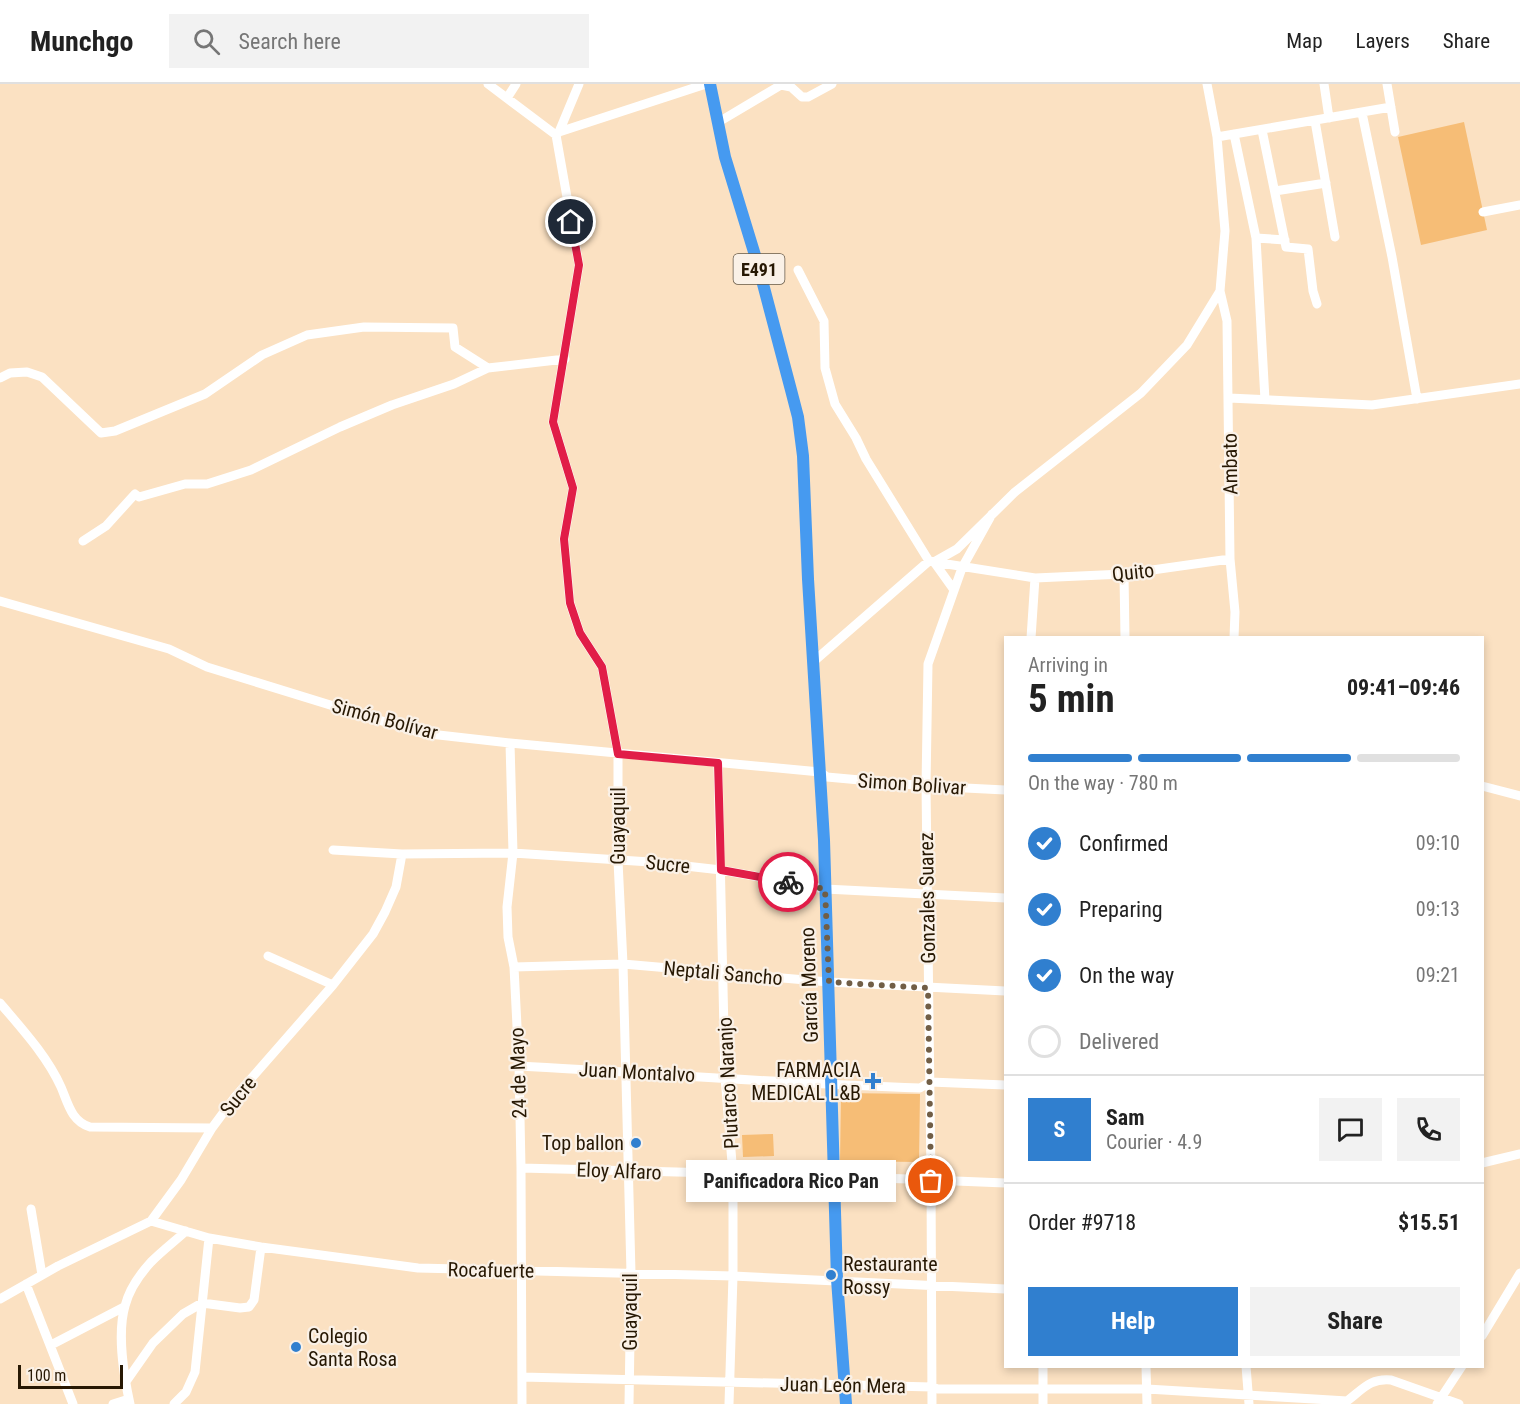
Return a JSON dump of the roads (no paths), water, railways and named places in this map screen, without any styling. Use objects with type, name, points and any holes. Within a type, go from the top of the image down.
[{"type":"highway","name":"E491","points":[[708,84],[717,123]]},
{"type":"highway","name":"García Moreno","points":[[717,123],[758,265],[798,417],[803,456],[829,982],[837,1280],[846,1404]]},
{"type":"street","points":[[488,84],[558,134]]},
{"type":"street","points":[[507,98],[516,84]]},
{"type":"street","points":[[558,134],[579,84]]},
{"type":"street","points":[[558,134],[708,84]]},
{"type":"street","points":[[717,123],[781,86],[791,87],[802,97],[808,97],[832,84]]},
{"type":"street","points":[[813,662],[931,561],[957,549],[1015,492],[1141,393],[1188,345],[1220,291],[1225,231],[1217,137],[1207,84]]},
{"type":"street","points":[[1324,84],[1329,118]]},
{"type":"street","points":[[1387,84],[1395,132]]},
{"type":"street","points":[[1217,137],[1391,107]]},
{"type":"street","points":[[1362,113],[1392,257],[1417,399]]},
{"type":"street","points":[[1315,121],[1335,237]]},
{"type":"street","points":[[1262,130],[1286,247],[1308,249],[1313,291],[1317,304]]},
{"type":"street","name":"Guayaquil","points":[[558,134],[579,265],[553,422],[573,488],[564,539],[570,603],[580,633],[602,667],[618,754],[618,861],[631,1273],[629,1404]]},
{"type":"street","points":[[1234,134],[1256,238],[1264,400]]},
{"type":"street","points":[[1275,191],[1326,183]]},
{"type":"street","points":[[1483,212],[1520,205]]},
{"type":"street","points":[[1256,238],[1285,240]]},
{"type":"street","points":[[798,270],[824,321],[825,368],[835,404],[866,459],[931,561],[954,590]]},
{"type":"street","name":"Ambato","points":[[1220,291],[1227,321],[1230,559],[1235,612],[1234,636]]},
{"type":"street","points":[[0,378],[10,373],[27,372],[42,377],[101,433],[115,431],[205,394],[262,355],[307,335],[364,327],[453,328],[455,347],[488,368]]},
{"type":"street","points":[[83,541],[106,526],[135,494],[139,497],[185,484],[207,484],[251,470],[340,427],[392,405],[454,384],[488,368],[565,359]]},
{"type":"street","points":[[1229,398],[1372,405],[1520,384]]},
{"type":"street","name":"Gonzales Suarez","points":[[932,1404],[926,786],[928,664],[962,568],[992,514]]},
{"type":"street","name":"Quito","points":[[931,561],[962,568],[1035,578],[1124,574],[1230,559]]},
{"type":"street","points":[[1124,574],[1125,636]]},
{"type":"street","points":[[1031,636],[1035,578]]},
{"type":"street","name":"Simón Bolívar","points":[[0,601],[169,650],[207,667],[421,733],[820,772]]},
{"type":"street","name":"24 de Mayo","points":[[510,743],[513,854],[507,907],[508,937],[514,967],[519,1066],[522,1404]]},
{"type":"street","name":"Plutarco Naranjo","points":[[718,763],[725,1077],[733,1175],[729,1404]]},
{"type":"street","name":"Simon Bolivar","points":[[820,772],[827,777],[1004,790]]},
{"type":"street","points":[[1484,787],[1520,796]]},
{"type":"street","name":"Sucre","points":[[333,850],[402,854],[513,854],[650,862],[721,870],[825,889],[1004,898]]},
{"type":"street","name":"Sucre","points":[[151,1221],[182,1180],[212,1128],[235,1097],[362,950],[385,912],[396,887],[402,854]]},
{"type":"street","points":[[268,956],[333,985]]},
{"type":"street","name":"Neptali Sancho","points":[[514,967],[623,964],[829,982],[1004,991]]},
{"type":"street","points":[[0,1003],[33,1042],[60,1083],[72,1113],[79,1123],[90,1126],[212,1128]]},
{"type":"street","name":"Juan Montalvo","points":[[519,1066],[831,1085],[920,1088],[930,1082],[1004,1085]]},
{"type":"street","points":[[1484,1163],[1520,1154]]},
{"type":"street","name":"Eloy Alfaro","points":[[521,1168],[1004,1183]]},
{"type":"street","points":[[31,1209],[42,1275]]},
{"type":"street","points":[[0,1299],[42,1275],[151,1221]]},
{"type":"street","name":"Rocafuerte","points":[[151,1221],[208,1238],[418,1268],[733,1276],[1004,1289]]},
{"type":"street","points":[[113,1404],[129,1402],[125,1383],[122,1341],[124,1307],[135,1284],[151,1263],[186,1231]]},
{"type":"street","points":[[174,1404],[186,1392],[195,1372],[208,1238]]},
{"type":"street","points":[[125,1383],[153,1342],[183,1314],[202,1304],[249,1307],[254,1300],[261,1247]]},
{"type":"street","points":[[1484,1333],[1520,1273]]},
{"type":"street","points":[[26,1284],[73,1404]]},
{"type":"street","points":[[51,1345],[124,1307]]},
{"type":"street","points":[[1042,1404],[1043,1368]]},
{"type":"street","points":[[1146,1368],[1147,1404]]},
{"type":"street","points":[[1246,1368],[1249,1400]]},
{"type":"street","points":[[1439,1401],[1461,1368]]},
{"type":"street","name":"Juan León Mera","points":[[522,1377],[932,1387],[938,1389],[1147,1389],[1249,1400],[1347,1401],[1372,1381],[1381,1379],[1391,1380],[1439,1401],[1459,1404]]},
{"type":"place","name":"FARMACIA MEDICAL L&B","points":[[873,1081]]},
{"type":"place","name":"Top ballon","points":[[636,1143]]},
{"type":"place","name":"Panificadora Rico Pan","points":[[931,1181]]},
{"type":"place","name":"Restaurante Rossy","points":[[831,1275]]},
{"type":"place","name":"Colegio Santa Rosa","points":[[296,1347]]}]
